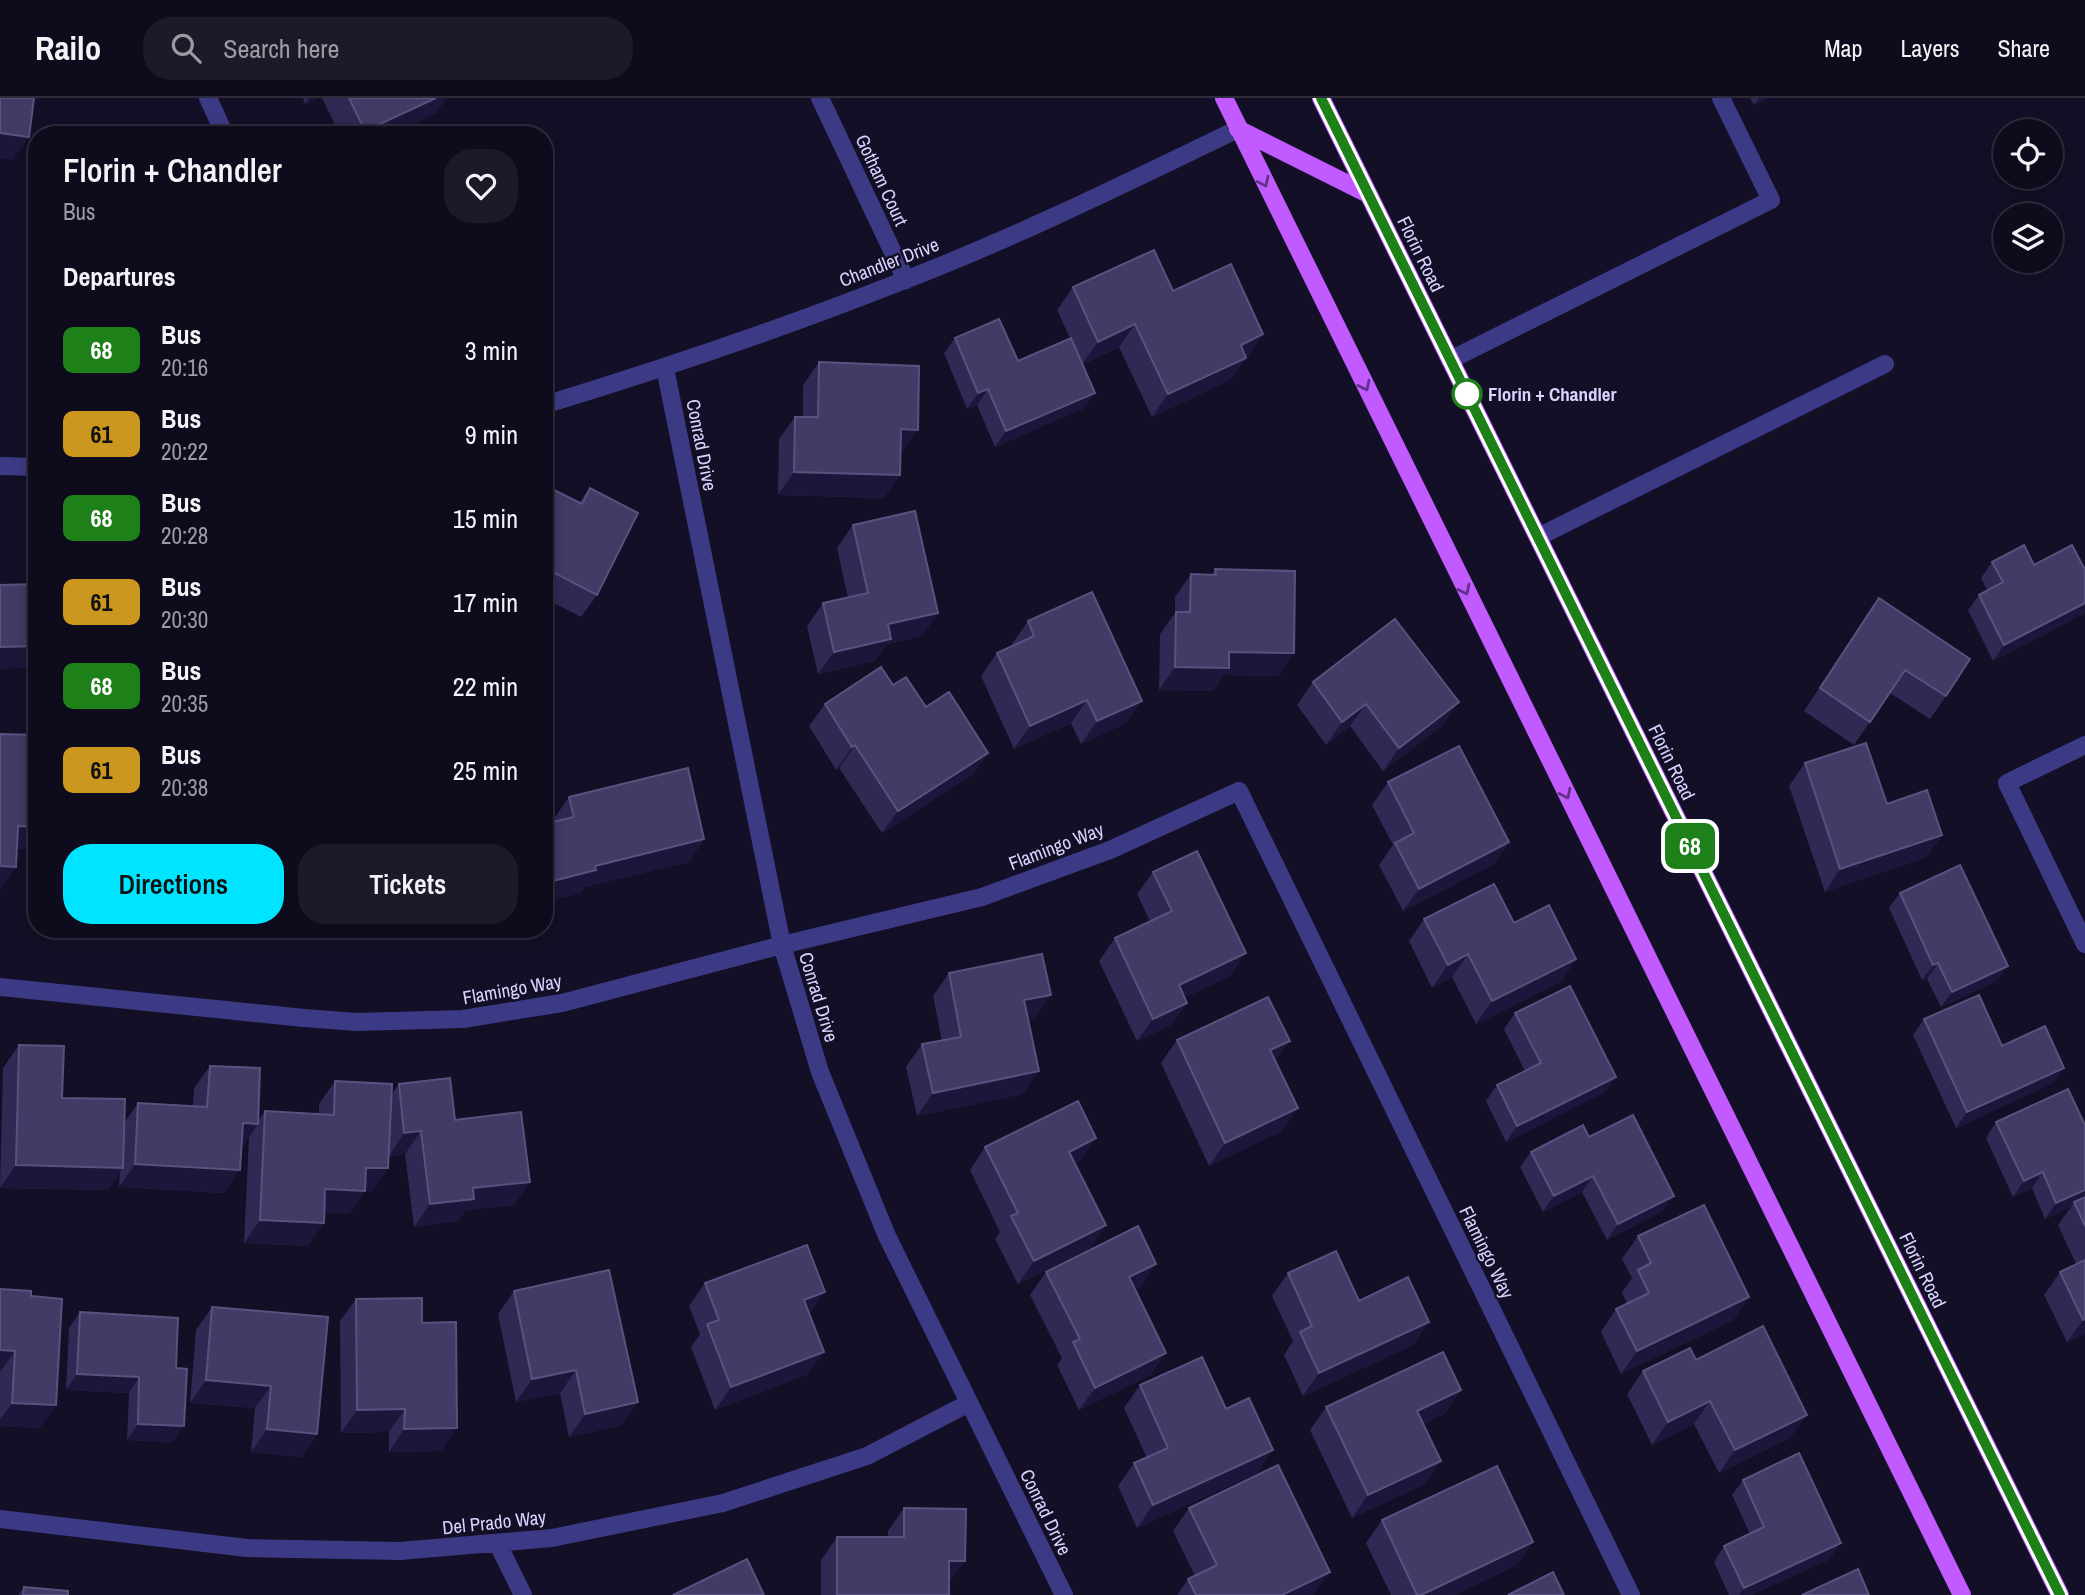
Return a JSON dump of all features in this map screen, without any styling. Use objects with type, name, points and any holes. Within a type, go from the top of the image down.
[{"type":"main road","points":[[1224,98],[1962,1595]]},
{"type":"main road","name":"Florin Road","points":[[1321,98],[2060,1595]]},
{"type":"main road","points":[[1238,129],[1368,194]]},
{"type":"street","points":[[208,98],[221,126]]},
{"type":"street","name":"Gotham Court","points":[[820,98],[906,280]]},
{"type":"street","points":[[1450,360],[1771,200],[1721,98]]},
{"type":"street","name":"Chandler Drive","points":[[553,402],[665,368],[906,280],[1076,207],[1238,129]]},
{"type":"street","points":[[1538,537],[1885,364]]},
{"type":"street","name":"Conrad Drive","points":[[665,368],[782,945],[820,1072],[887,1236],[1064,1595]]},
{"type":"street","points":[[0,466],[28,467]]},
{"type":"street","points":[[2085,745],[2007,783],[2085,944]]},
{"type":"street","name":"Flamingo Way","points":[[0,987],[357,1022],[463,1019],[562,1003],[782,945],[982,897],[1110,849],[1239,791],[1631,1595]]},
{"type":"street","name":"Del Prado Way","points":[[0,1519],[247,1548],[400,1551],[552,1538],[723,1503],[867,1456],[969,1403]]},
{"type":"street","points":[[498,1544],[523,1595]]},
{"type":"building","points":[[0,98],[34,98],[28,137],[0,133]]},
{"type":"building","points":[[349,98],[436,98],[376,126],[363,126]]},
{"type":"building","points":[[1154,250],[1173,291],[1231,264],[1263,334],[1241,345],[1246,358],[1168,394],[1135,324],[1098,342],[1073,287]]},
{"type":"building","points":[[999,319],[1018,361],[1071,338],[1095,393],[1006,431],[988,389],[978,393],[955,338]]},
{"type":"building","points":[[819,362],[919,366],[918,430],[901,429],[900,475],[794,472],[795,417],[818,417]]},
{"type":"building","points":[[590,488],[638,513],[597,595],[553,572],[553,490],[582,504]]},
{"type":"building","points":[[915,511],[938,613],[888,624],[891,639],[834,652],[823,603],[868,593],[853,525]]},
{"type":"building","points":[[2024,545],[2034,565],[2072,545],[2085,570],[2085,603],[2004,645],[1979,595],[2003,582],[1992,562]]},
{"type":"building","points":[[1215,569],[1295,571],[1294,653],[1229,652],[1229,668],[1175,667],[1176,612],[1190,612],[1191,574],[1216,575]]},
{"type":"building","points":[[28,584],[28,646],[0,647],[0,585]]},
{"type":"building","points":[[1092,592],[1142,701],[1097,721],[1087,700],[1030,726],[997,653],[1034,636],[1028,621]]},
{"type":"building","points":[[1879,598],[1970,659],[1946,696],[1905,670],[1870,722],[1820,688]]},
{"type":"building","points":[[1395,619],[1459,702],[1399,748],[1366,704],[1342,722],[1313,682]]},
{"type":"building","points":[[881,667],[893,685],[906,677],[926,707],[949,692],[988,753],[898,811],[825,704]]},
{"type":"building","points":[[0,734],[28,735],[28,827],[18,826],[16,867],[0,866]]},
{"type":"building","points":[[1866,743],[1887,804],[1927,790],[1942,835],[1840,869],[1805,763]]},
{"type":"building","points":[[1459,746],[1509,842],[1419,889],[1395,843],[1414,833],[1388,782]]},
{"type":"building","points":[[688,768],[704,839],[595,866],[596,870],[553,881],[553,822],[574,817],[569,797]]},
{"type":"building","points":[[1197,851],[1246,953],[1179,985],[1187,1003],[1153,1019],[1115,938],[1172,911],[1153,872]]},
{"type":"building","points":[[1960,865],[2008,966],[1952,992],[1938,963],[1933,965],[1900,893]]},
{"type":"building","points":[[1494,884],[1514,923],[1549,905],[1576,959],[1492,1001],[1468,954],[1448,965],[1424,919]]},
{"type":"building","points":[[1042,954],[1051,995],[1024,1000],[1039,1071],[933,1093],[922,1044],[961,1037],[949,973]]},
{"type":"building","points":[[1570,986],[1616,1077],[1517,1126],[1497,1085],[1541,1063],[1515,1013]]},
{"type":"building","points":[[1979,995],[2002,1046],[2045,1026],[2064,1068],[1967,1112],[1924,1019]]},
{"type":"building","points":[[1268,997],[1290,1041],[1270,1050],[1298,1108],[1225,1143],[1177,1040]]},
{"type":"building","points":[[19,1045],[64,1046],[62,1098],[125,1099],[123,1168],[16,1165]]},
{"type":"building","points":[[210,1066],[260,1068],[258,1124],[243,1123],[240,1170],[135,1164],[138,1103],[207,1107]]},
{"type":"building","points":[[450,1078],[455,1120],[521,1112],[530,1182],[473,1188],[474,1199],[430,1204],[421,1131],[404,1133],[399,1084]]},
{"type":"building","points":[[335,1081],[392,1084],[388,1168],[366,1168],[365,1191],[325,1189],[324,1223],[260,1220],[265,1111],[334,1115]]},
{"type":"building","points":[[2068,1089],[2085,1125],[2085,1190],[2056,1203],[2043,1172],[2024,1181],[1996,1122]]},
{"type":"building","points":[[1078,1101],[1096,1138],[1069,1152],[1106,1225],[1034,1261],[1011,1216],[1018,1213],[985,1147]]},
{"type":"building","points":[[1633,1115],[1674,1196],[1618,1224],[1593,1176],[1554,1196],[1531,1152],[1583,1125],[1589,1137]]},
{"type":"building","points":[[2085,1197],[2085,1226],[2074,1202]]},
{"type":"building","points":[[1704,1205],[1749,1297],[1637,1351],[1616,1309],[1649,1293],[1638,1270],[1651,1263],[1638,1236]]},
{"type":"building","points":[[1138,1226],[1156,1264],[1129,1277],[1166,1353],[1095,1388],[1073,1342],[1080,1339],[1046,1272]]},
{"type":"building","points":[[807,1245],[825,1292],[804,1300],[824,1352],[731,1387],[707,1324],[719,1320],[705,1283]]},
{"type":"building","points":[[1336,1251],[1359,1301],[1408,1277],[1429,1322],[1319,1373],[1300,1332],[1312,1326],[1288,1273]]},
{"type":"building","points":[[2085,1260],[2085,1319],[2083,1320],[2060,1272]]},
{"type":"building","points":[[609,1270],[638,1402],[585,1414],[576,1370],[532,1379],[514,1291]]},
{"type":"building","points":[[0,1289],[31,1291],[31,1296],[62,1299],[56,1405],[12,1403],[15,1351],[0,1350]]},
{"type":"building","points":[[422,1298],[422,1323],[456,1322],[457,1428],[404,1429],[405,1409],[357,1410],[356,1299]]},
{"type":"building","points":[[212,1307],[328,1317],[317,1434],[267,1429],[271,1386],[206,1380]]},
{"type":"building","points":[[80,1312],[178,1318],[176,1368],[187,1369],[184,1426],[138,1424],[139,1377],[77,1374]]},
{"type":"building","points":[[1763,1326],[1807,1415],[1735,1450],[1710,1401],[1668,1422],[1643,1371],[1690,1348],[1696,1360]]},
{"type":"building","points":[[1443,1352],[1461,1390],[1417,1411],[1441,1461],[1368,1495],[1326,1407]]},
{"type":"building","points":[[1202,1357],[1226,1409],[1249,1398],[1273,1450],[1153,1505],[1134,1463],[1168,1448],[1140,1385]]},
{"type":"building","points":[[1799,1453],[1841,1543],[1744,1588],[1724,1546],[1764,1527],[1743,1480]]},
{"type":"building","points":[[1278,1465],[1330,1572],[1282,1595],[1196,1595],[1188,1579],[1217,1565],[1189,1508]]},
{"type":"building","points":[[1497,1466],[1533,1542],[1417,1595],[1382,1520]]},
{"type":"building","points":[[904,1508],[966,1509],[965,1561],[949,1561],[949,1595],[837,1595],[837,1537],[904,1537]]},
{"type":"building","points":[[747,1559],[764,1595],[673,1595]]},
{"type":"building","points":[[1858,1569],[1869,1595],[1802,1595]]},
{"type":"building","points":[[1553,1572],[1564,1595],[1508,1595]]},
{"type":"building","points":[[24,1587],[68,1591],[68,1595],[23,1595]]},
{"type":"bus line","name":"68","points":[[1321,98],[2060,1595]]},
{"type":"place","name":"Florin + Chandler","points":[[1467,394]]}]
